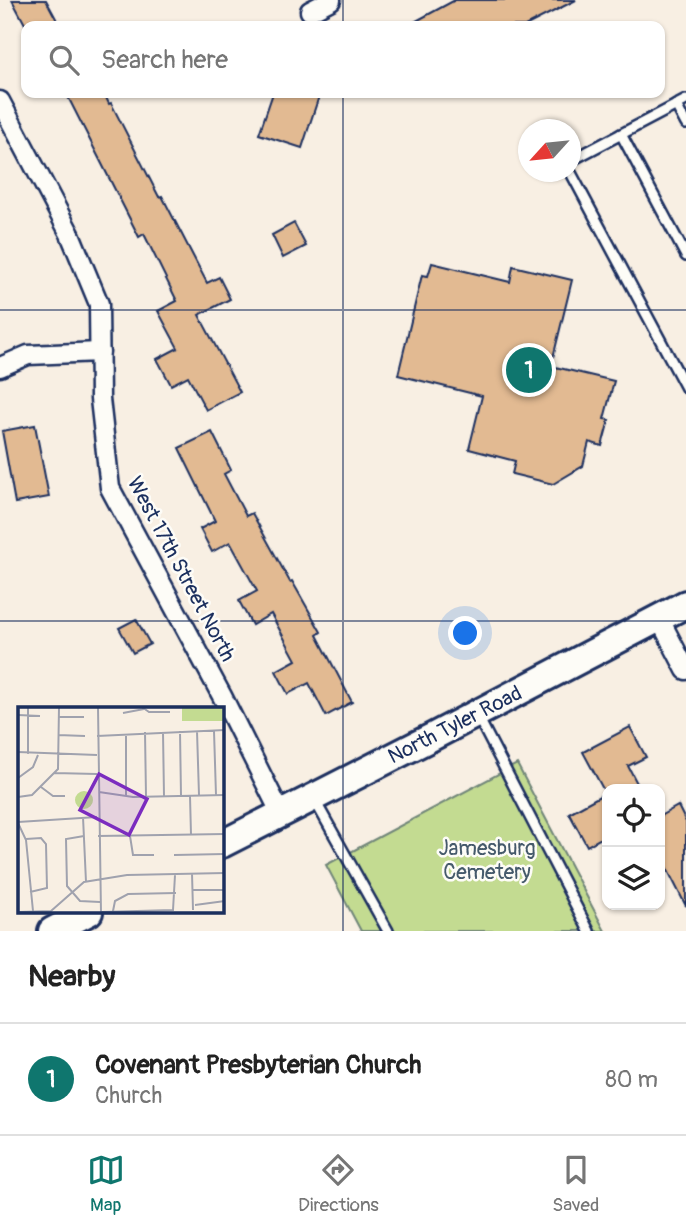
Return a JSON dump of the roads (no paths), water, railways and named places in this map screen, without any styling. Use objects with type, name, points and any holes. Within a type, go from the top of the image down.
[{"type":"main road","name":"North Tyler Road","points":[[224,843],[686,604]]},
{"type":"main road","points":[[52,931],[85,914]]},
{"type":"street","points":[[310,11],[331,0]]},
{"type":"street","name":"West 17th Street North","points":[[0,101],[70,234],[99,304],[100,399],[110,488],[222,696],[281,814]]},
{"type":"street","points":[[0,367],[28,355],[100,352]]},
{"type":"street","points":[[659,618],[686,670]]},
{"type":"lane","points":[[581,155],[686,100]]},
{"type":"lane","points":[[676,105],[686,124]]},
{"type":"lane","points":[[621,134],[686,256]]},
{"type":"lane","points":[[576,182],[686,388]]},
{"type":"lane","points":[[477,714],[589,931]]},
{"type":"lane","points":[[313,798],[387,931]]},
{"type":"place","name":"Covenant Presbyterian Church","points":[[529,370]]},
{"type":"park label","name":"Jamesburg Cemetery","points":[[487,860]]}]
